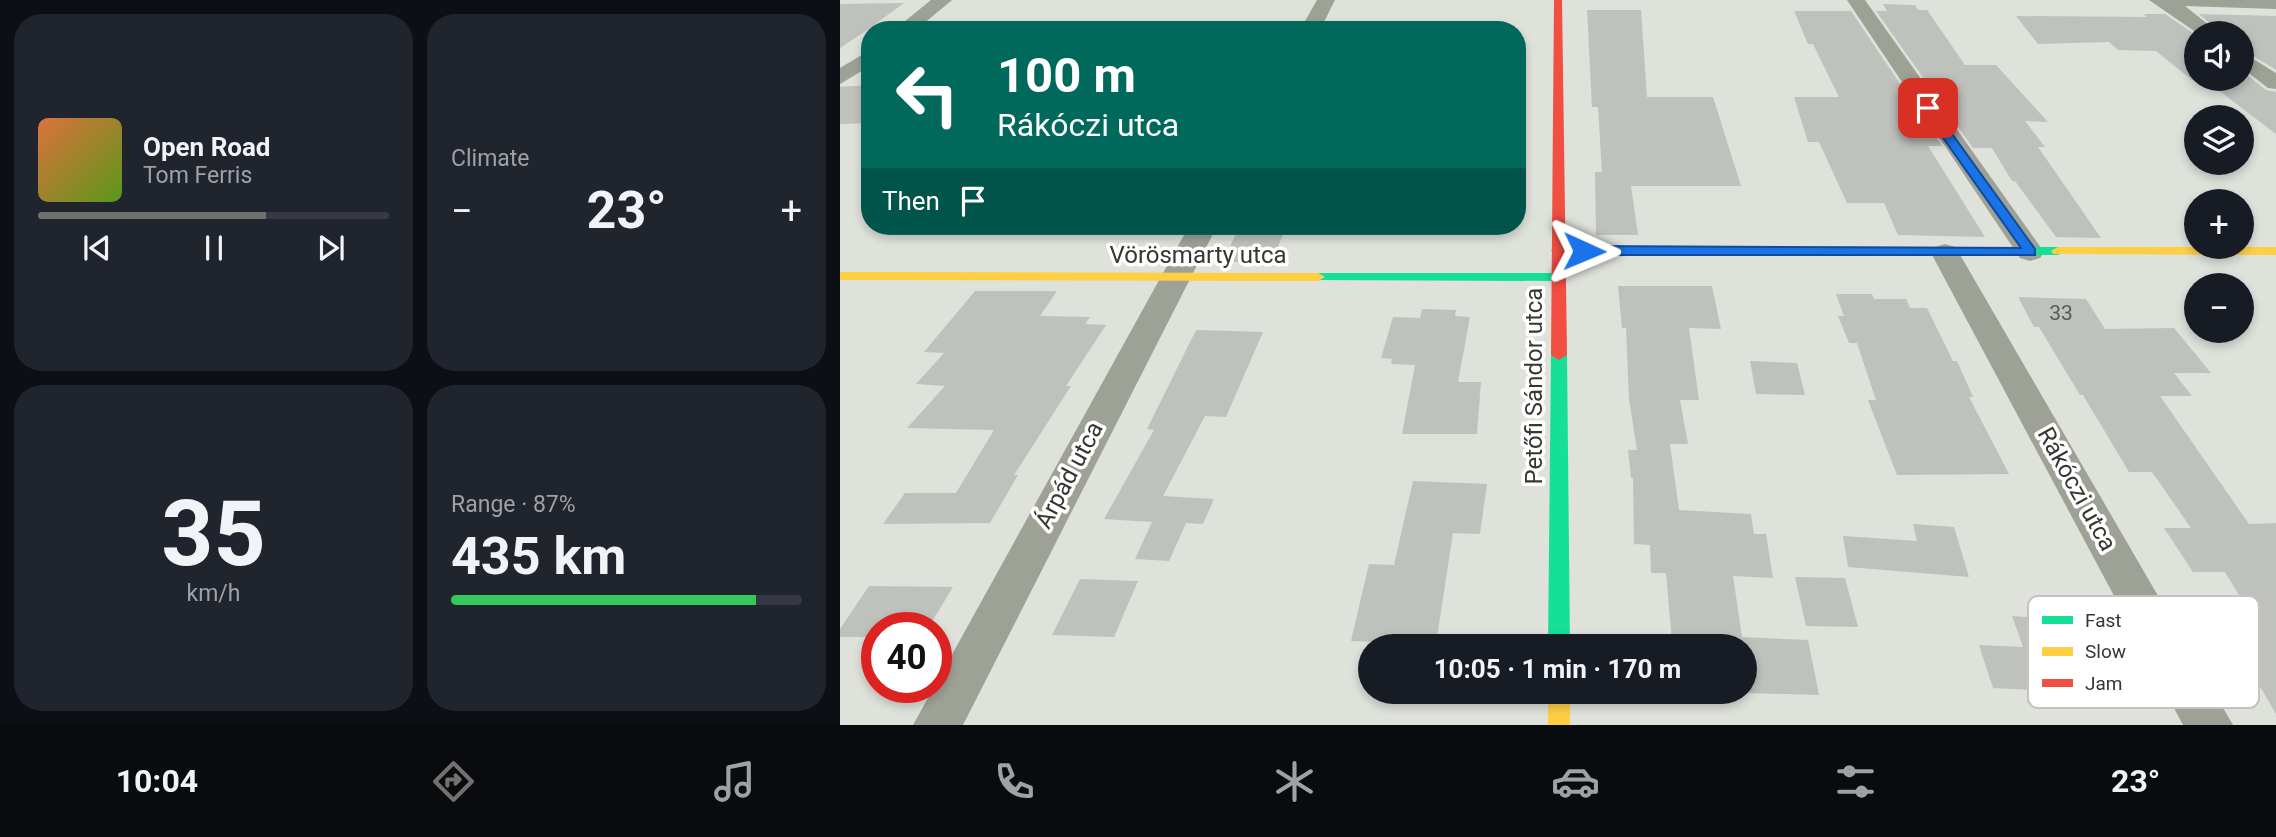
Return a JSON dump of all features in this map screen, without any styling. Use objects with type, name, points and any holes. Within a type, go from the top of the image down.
[{"type":"street","points":[[916,21],[943,0]]},
{"type":"street","points":[[1315,21],[1326,0]]},
{"type":"street","name":"Petőfi Sándor utca","points":[[1558,0],[1556,277],[1559,634]]},
{"type":"street","points":[[1856,0],[2031,252]]},
{"type":"street","points":[[2158,0],[2276,4]]},
{"type":"street","points":[[2165,0],[2193,21]]},
{"type":"street","points":[[840,78],[861,63]]},
{"type":"street","points":[[2254,67],[2276,83]]},
{"type":"street","name":"Árpád utca","points":[[937,725],[1198,235]]},
{"type":"street","points":[[1558,250],[1945,253],[2276,251]]},
{"type":"street","name":"Rákóczi utca","points":[[1945,253],[2137,596]]},
{"type":"street","name":"Vörösmarty utca","points":[[840,276],[1556,277]]},
{"type":"street","points":[[1559,704],[1559,725]]},
{"type":"street","name":"Rákóczi utca","points":[[2199,708],[2209,725]]},
{"type":"building","points":[[904,3],[879,21],[861,21],[861,34],[840,48],[840,4]]},
{"type":"building","points":[[1883,4],[1915,5],[1918,10],[1927,10],[1965,65],[1996,65],[2048,122],[2025,121],[2045,147],[2038,147],[2101,238],[2056,237],[2015,181],[2012,181],[1992,148],[1973,148],[1876,11],[1887,11]]},
{"type":"building","points":[[1587,10],[1641,10],[1647,97],[1713,97],[1741,186],[1631,186],[1638,235],[1596,235],[1595,172],[1602,172],[1598,107],[1592,107]]},
{"type":"building","points":[[1794,11],[1851,11],[1942,146],[1928,146],[1985,237],[1898,235],[1884,203],[1847,203],[1819,142],[1808,142],[1794,97],[1839,97],[1813,44],[1808,44]]},
{"type":"building","points":[[2143,14],[2165,14],[2184,27],[2184,74],[2156,51],[2118,50],[2109,42],[2038,44],[2016,16],[2147,17]]},
{"type":"building","points":[[2199,14],[2276,16],[2276,70],[2254,56],[2254,21],[2207,21]]},
{"type":"building","points":[[2254,80],[2266,90],[2276,92],[2276,134],[2254,117],[2254,105],[2238,105],[2219,91],[2254,91]]},
{"type":"building","points":[[861,86],[861,123],[840,124],[840,87]]},
{"type":"building","points":[[1235,235],[1283,235],[1272,262],[1223,262]]},
{"type":"building","points":[[1618,286],[1712,286],[1721,329],[1689,328],[1699,400],[1680,400],[1688,444],[1670,444],[1679,510],[1751,514],[1754,534],[1766,534],[1773,578],[1733,576],[1742,634],[1671,634],[1666,573],[1651,573],[1650,545],[1634,544],[1633,478],[1628,450],[1637,450],[1629,399],[1626,328],[1622,328]]},
{"type":"building","points":[[975,291],[1057,291],[1040,316],[1090,317],[1085,324],[1106,325],[1066,386],[1071,386],[1014,475],[1018,475],[990,523],[883,524],[905,493],[956,493],[994,430],[907,428],[945,386],[916,384],[944,353],[924,352]]},
{"type":"building","points":[[1836,294],[1872,294],[1874,299],[1906,299],[1910,308],[1927,308],[1953,361],[1957,361],[1973,397],[1969,397],[2009,474],[1897,475],[1868,400],[1876,400],[1857,343],[1849,343],[1838,316],[1844,316]]},
{"type":"building","points":[[2018,297],[2086,299],[2105,329],[2174,328],[2211,373],[2174,373],[2192,396],[2160,396],[2249,524],[2276,523],[2276,714],[2259,685],[2259,596],[2239,596],[2225,572],[2193,572],[2164,528],[2191,528],[2152,472],[2129,472],[2039,327],[2034,327]]},
{"type":"building","points":[[1422,309],[1456,310],[1455,316],[1470,317],[1458,382],[1481,382],[1477,434],[1402,434],[1415,365],[1391,364],[1392,359],[1381,358],[1393,317],[1420,318]]},
{"type":"building","points":[[1196,330],[1263,332],[1226,417],[1205,416],[1163,496],[1214,499],[1203,524],[1186,523],[1169,561],[1135,559],[1152,522],[1104,519],[1154,430],[1147,429]]},
{"type":"building","points":[[1750,361],[1797,363],[1805,395],[1756,394]]},
{"type":"building","points":[[1413,481],[1487,484],[1480,534],[1453,533],[1438,634],[1358,634],[1358,641],[1351,641],[1369,564],[1394,565]]},
{"type":"building","points":[[1913,524],[1954,527],[1969,577],[1848,567],[1843,536],[1917,541]]},
{"type":"building","points":[[1795,577],[1845,578],[1858,627],[1806,626]]},
{"type":"building","points":[[1080,579],[1138,581],[1114,637],[1052,635]]},
{"type":"building","points":[[869,586],[953,587],[938,612],[861,612],[861,637],[840,637],[840,629]]},
{"type":"building","points":[[2012,616],[2028,617],[2028,690],[1993,688],[1979,645],[2023,647]]},
{"type":"building","points":[[1757,638],[1808,640],[1819,695],[1757,693]]},
{"type":"traffic: fast","points":[[1558,250],[2058,251]]},
{"type":"traffic: fast","points":[[1318,277],[1556,277]]},
{"type":"traffic: fast","points":[[1559,355],[1559,634]]},
{"type":"traffic: slow","points":[[2058,251],[2276,251]]},
{"type":"traffic: slow","points":[[840,276],[1318,277]]},
{"type":"traffic: slow","points":[[1559,704],[1559,725]]},
{"type":"traffic: jam","points":[[1558,0],[1559,355]]},
{"type":"route","points":[[1584,251],[2031,252],[1928,108]]}]
